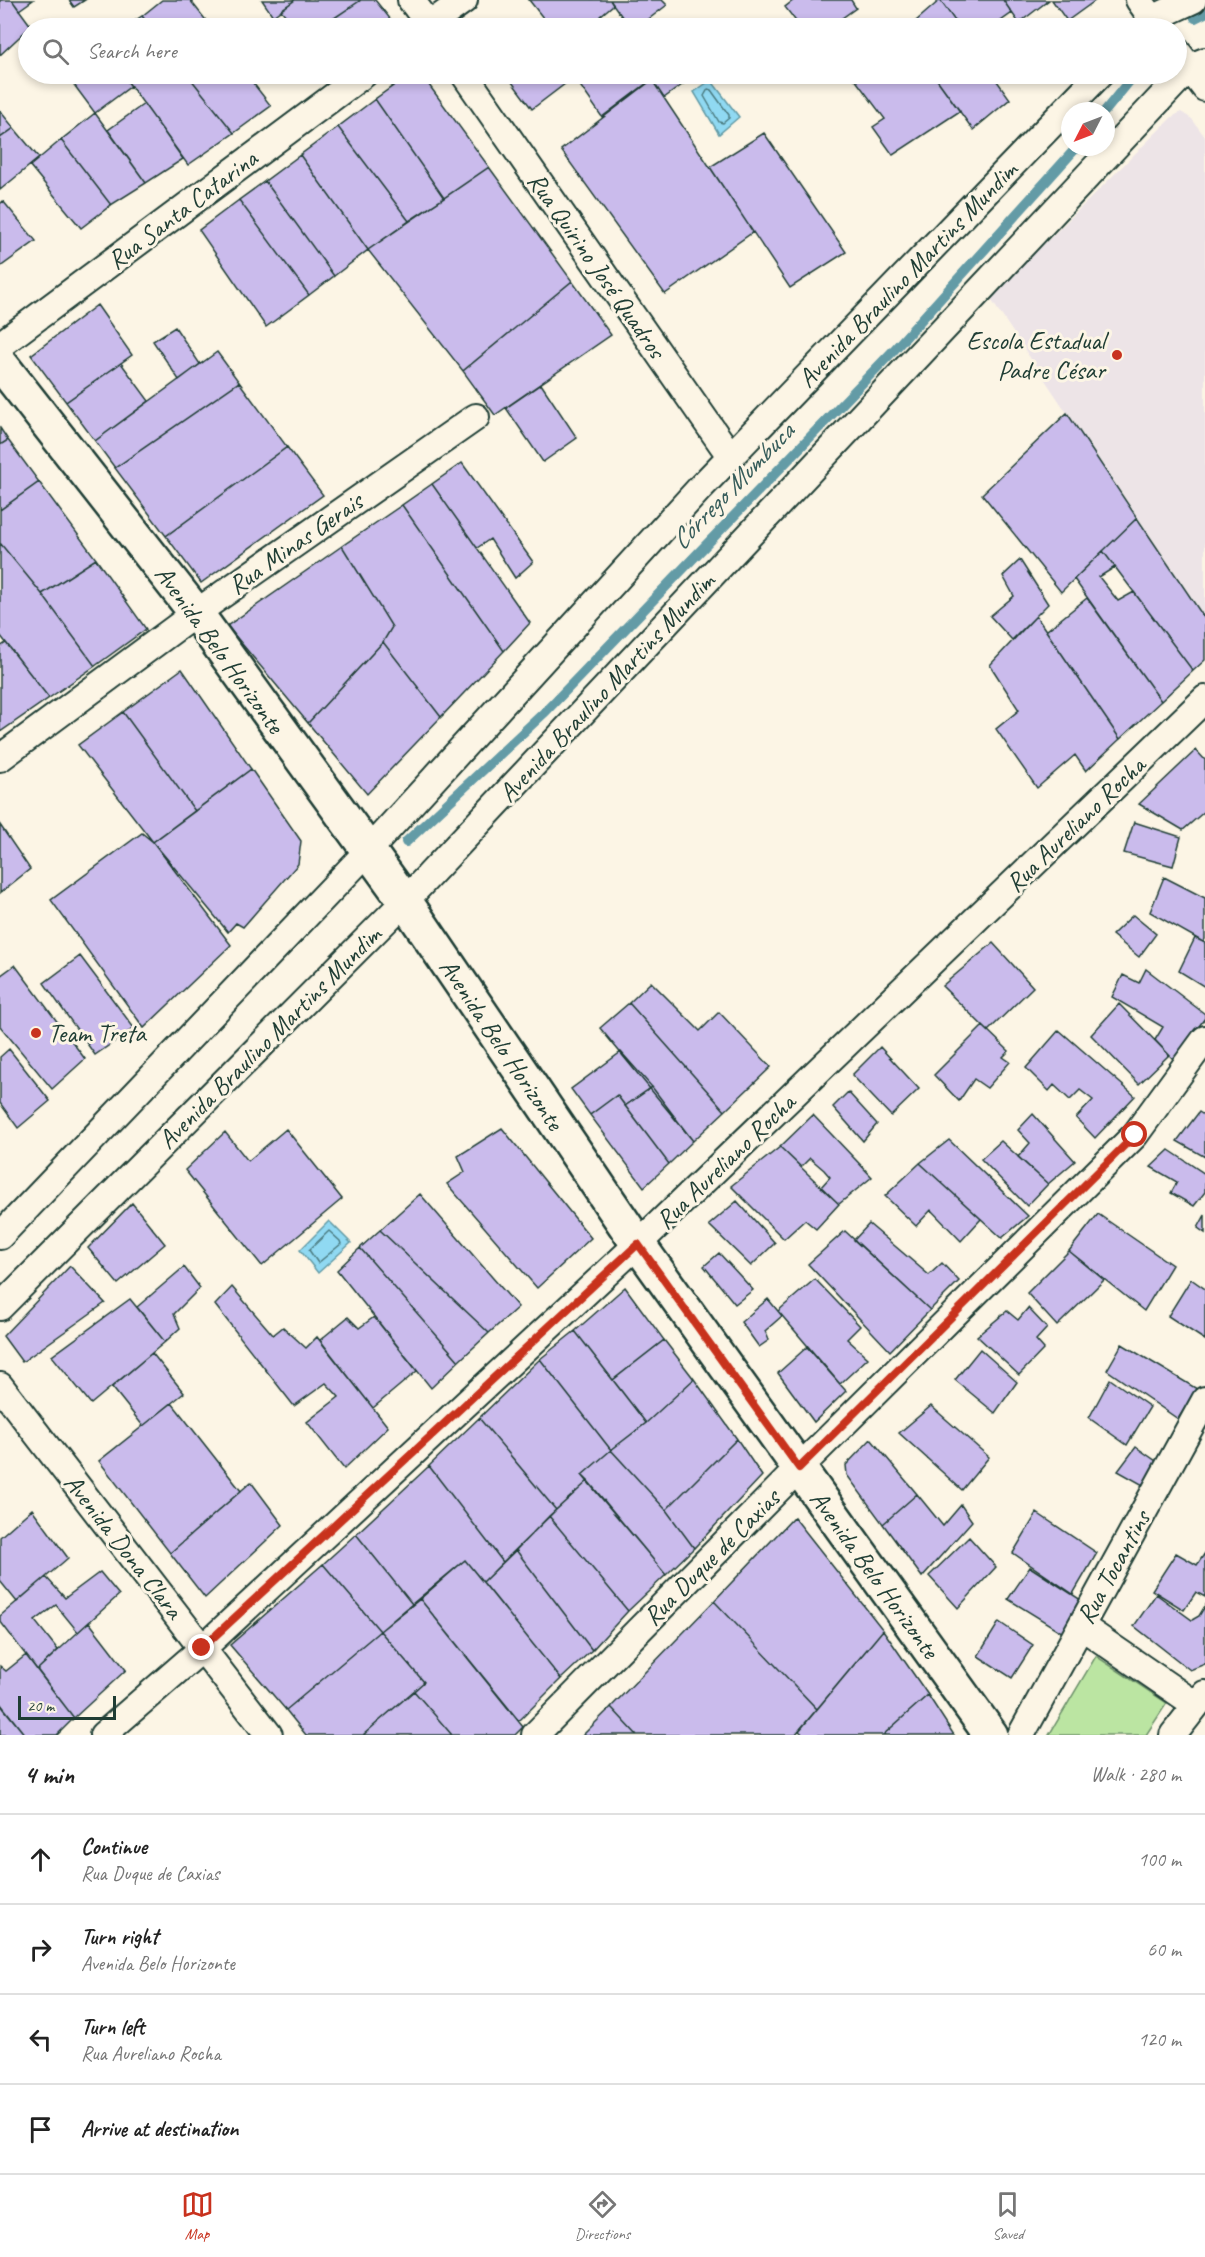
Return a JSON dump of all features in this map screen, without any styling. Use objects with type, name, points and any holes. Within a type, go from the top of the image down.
[{"type":"street","points":[[411,0],[423,18]]},
{"type":"street","points":[[441,18],[464,0]]},
{"type":"street","points":[[1150,18],[1193,0]]},
{"type":"street","name":"Rua Santa Catarina","points":[[0,345],[351,84]]},
{"type":"street","name":"Rua Quirino José Quadros","points":[[471,84],[731,457]]},
{"type":"street","name":"Avenida Braulino Martins Mundim","points":[[0,1236],[368,852],[731,457],[1090,84]]},
{"type":"street","name":"Avenida Braulino Martins Mundim","points":[[0,1307],[405,901],[1178,84]]},
{"type":"street","name":"Avenida Belo Horizonte","points":[[0,363],[196,613],[405,901],[638,1244],[991,1735]]},
{"type":"street","name":"Rua Minas Gerais","points":[[0,758],[196,613],[476,417]]},
{"type":"street","name":"Rua Aureliano Rocha","points":[[103,1735],[202,1648],[638,1244],[1205,699]]},
{"type":"street","name":"Rua Duque de Caxias","points":[[535,1735],[799,1468],[1135,1135],[1205,1039]]},
{"type":"street","name":"Avenida Dona Clara","points":[[0,1386],[269,1735]]},
{"type":"street","name":"Rua Tocantins","points":[[1021,1735],[1205,1400]]},
{"type":"street","points":[[1081,1626],[1200,1700],[1173,1735]]},
{"type":"shaded area","name":"Escola Estadual Padre César","points":[[1181,112],[1192,119],[1205,137],[1205,619],[990,298],[1172,117]]},
{"type":"green space","points":[[1096,1656],[1167,1703],[1146,1735],[1049,1735]]},
{"type":"water","points":[[705,84],[714,84],[739,117],[719,134],[694,92]]},
{"type":"water","points":[[329,1221],[351,1243],[318,1273],[300,1250]]},
{"type":"building","points":[[0,0],[12,0],[25,18],[18,18],[18,38],[0,55]]},
{"type":"building","points":[[12,0],[33,0],[19,10]]},
{"type":"building","points":[[69,0],[85,0],[74,7]]},
{"type":"building","points":[[162,0],[190,0],[204,18],[144,18],[142,16]]},
{"type":"building","points":[[262,0],[295,0],[273,16]]},
{"type":"building","points":[[295,0],[361,0],[334,18],[288,18],[281,10]]},
{"type":"building","points":[[361,0],[375,0],[390,18],[335,18]]},
{"type":"building","points":[[529,0],[610,0],[613,5],[600,16],[602,18],[543,18]]},
{"type":"building","points":[[610,0],[662,0],[667,5],[650,18],[623,18]]},
{"type":"building","points":[[794,0],[851,0],[856,8],[842,18],[793,18],[785,7]]},
{"type":"building","points":[[940,0],[953,18],[919,18]]},
{"type":"building","points":[[940,0],[1003,0],[1012,13],[1005,18],[953,18]]},
{"type":"building","points":[[1003,0],[1049,0],[1026,18],[1016,18]]},
{"type":"building","points":[[1052,0],[1096,0],[1071,18],[1065,18]]},
{"type":"building","points":[[73,84],[130,84],[131,86],[95,113]]},
{"type":"building","points":[[129,84],[195,84],[234,133],[188,165]]},
{"type":"building","points":[[195,84],[254,84],[271,106],[234,133]]},
{"type":"building","points":[[396,84],[428,84],[489,167],[444,198],[375,99]]},
{"type":"building","points":[[513,84],[565,84],[532,109]]},
{"type":"building","points":[[579,84],[646,84],[602,117]]},
{"type":"building","points":[[647,84],[655,84],[753,232],[665,294],[561,150]]},
{"type":"building","points":[[655,84],[683,84],[664,98]]},
{"type":"building","points":[[859,84],[940,84],[960,111],[893,155],[873,127],[885,119]]},
{"type":"building","points":[[940,84],[999,84],[1010,99],[973,130]]},
{"type":"building","points":[[375,99],[444,198],[409,221],[338,127]]},
{"type":"building","points":[[144,104],[183,159],[146,183],[108,130]]},
{"type":"building","points":[[0,111],[14,128],[0,138]]},
{"type":"building","points":[[95,113],[146,183],[111,205],[61,140]]},
{"type":"building","points":[[338,127],[409,221],[368,250],[300,155]]},
{"type":"building","points":[[14,128],[39,158],[0,190],[0,138]]},
{"type":"building","points":[[764,133],[846,252],[790,288],[710,167]]},
{"type":"building","points":[[61,140],[111,205],[81,228],[30,166]]},
{"type":"building","points":[[300,155],[368,250],[334,276],[265,181]]},
{"type":"building","points":[[489,167],[572,281],[463,371],[368,250]]},
{"type":"building","points":[[265,181],[334,276],[309,295],[239,200]]},
{"type":"building","points":[[239,200],[309,295],[266,327],[199,230]]},
{"type":"building","points":[[3,201],[36,241],[0,267],[0,204]]},
{"type":"building","points":[[572,281],[611,335],[495,415],[463,371]]},
{"type":"building","points":[[97,305],[132,355],[66,402],[31,355]]},
{"type":"building","points":[[175,327],[200,364],[179,380],[153,341]]},
{"type":"building","points":[[217,352],[239,382],[115,468],[95,441]]},
{"type":"building","points":[[121,363],[149,401],[95,441],[66,402]]},
{"type":"building","points":[[239,382],[287,447],[166,536],[115,468]]},
{"type":"building","points":[[541,384],[577,438],[543,462],[506,408]]},
{"type":"building","points":[[1067,413],[1137,518],[1061,592],[982,494]]},
{"type":"building","points":[[0,428],[8,440],[0,445]]},
{"type":"building","points":[[8,440],[39,482],[0,510],[0,445]]},
{"type":"building","points":[[287,447],[323,495],[201,583],[166,536]]},
{"type":"building","points":[[462,463],[533,562],[515,578],[490,539],[477,548],[432,484]]},
{"type":"building","points":[[39,482],[96,559],[42,594],[0,543],[0,510]]},
{"type":"building","points":[[432,484],[530,623],[504,651],[402,505]]},
{"type":"building","points":[[402,505],[504,651],[441,717],[383,642],[392,627],[342,546]]},
{"type":"building","points":[[1137,518],[1205,619],[1205,660],[1193,671],[1103,551]]},
{"type":"building","points":[[0,543],[42,594],[95,666],[49,698],[0,635]]},
{"type":"building","points":[[342,546],[392,627],[383,642],[308,723],[227,626]]},
{"type":"building","points":[[1103,551],[1115,567],[1099,577],[1118,601],[1134,592],[1193,671],[1161,701],[1074,579]]},
{"type":"building","points":[[96,559],[146,629],[95,666],[42,594]]},
{"type":"building","points":[[1020,560],[1048,604],[1012,640],[990,616],[1014,596],[1003,576]]},
{"type":"building","points":[[1087,598],[1161,701],[1120,739],[1046,631]]},
{"type":"building","points":[[1036,616],[1120,739],[1086,771],[1075,755],[1037,788],[996,729],[1019,710],[990,665]]},
{"type":"building","points":[[383,642],[441,717],[367,794],[308,723]]},
{"type":"building","points":[[6,643],[49,698],[0,732],[0,647]]},
{"type":"building","points":[[182,669],[251,769],[195,811],[123,712]]},
{"type":"building","points":[[123,712],[195,811],[153,842],[78,745]]},
{"type":"building","points":[[1196,750],[1205,760],[1205,811],[1183,830],[1139,804]]},
{"type":"building","points":[[251,769],[301,841],[298,864],[243,927],[236,923],[228,932],[153,842]]},
{"type":"building","points":[[1134,822],[1181,837],[1173,866],[1124,853]]},
{"type":"building","points":[[0,825],[30,869],[0,893]]},
{"type":"building","points":[[142,833],[153,842],[231,945],[144,1028],[51,900]]},
{"type":"building","points":[[1164,877],[1205,898],[1205,939],[1203,942],[1150,912]]},
{"type":"building","points":[[1133,915],[1156,934],[1139,957],[1112,935]]},
{"type":"building","points":[[1195,938],[1205,943],[1205,987],[1179,971]]},
{"type":"building","points":[[993,943],[1033,987],[988,1031],[942,986]]},
{"type":"building","points":[[80,956],[134,1028],[95,1055],[44,983]]},
{"type":"building","name":"Team Treta","points":[[15,965],[85,1059],[52,1089],[0,1026],[0,976]]},
{"type":"building","points":[[1146,969],[1205,1014],[1205,1018],[1174,1060],[1155,1040],[1163,1027],[1112,997],[1123,975],[1139,983]]},
{"type":"building","points":[[651,982],[700,1031],[719,1012],[771,1067],[725,1111],[629,1003]]},
{"type":"building","points":[[629,1003],[725,1111],[693,1141],[600,1028]]},
{"type":"building","points":[[1119,1004],[1169,1055],[1139,1084],[1091,1035]]},
{"type":"building","points":[[983,1026],[1009,1051],[1003,1057],[1010,1062],[987,1088],[974,1079],[959,1101],[934,1075]]},
{"type":"building","points":[[1059,1030],[1135,1096],[1095,1138],[1076,1118],[1093,1100],[1080,1090],[1070,1100],[1054,1085],[1049,1091],[1026,1068]]},
{"type":"building","points":[[880,1047],[919,1089],[891,1116],[852,1075]]},
{"type":"building","points":[[9,1049],[50,1101],[18,1128],[0,1103],[0,1057]]},
{"type":"building","points":[[621,1052],[652,1087],[625,1106],[617,1095],[590,1115],[571,1089]]},
{"type":"building","points":[[652,1087],[693,1141],[669,1164],[625,1106]]},
{"type":"building","points":[[848,1092],[877,1124],[863,1141],[833,1107]]},
{"type":"building","points":[[617,1095],[669,1164],[644,1187],[590,1115]]},
{"type":"building","points":[[1199,1112],[1205,1116],[1205,1157],[1177,1141]]},
{"type":"building","points":[[1033,1114],[1075,1161],[1048,1184],[1018,1157],[1030,1143],[1018,1130]]},
{"type":"building","points":[[813,1115],[872,1177],[839,1204],[821,1187],[830,1177],[824,1170],[810,1158],[801,1167],[780,1147]]},
{"type":"building","points":[[502,1128],[591,1238],[537,1288],[447,1184],[465,1172],[458,1156]]},
{"type":"building","points":[[286,1129],[342,1199],[262,1266],[185,1170],[225,1132],[248,1161]]},
{"type":"building","points":[[949,1140],[1028,1216],[1002,1238],[920,1163]]},
{"type":"building","points":[[1001,1141],[1048,1184],[1027,1206],[981,1159]]},
{"type":"building","points":[[780,1147],[839,1204],[816,1229],[805,1220],[784,1239],[731,1186]]},
{"type":"building","points":[[1169,1150],[1205,1174],[1205,1192],[1194,1206],[1171,1193],[1177,1182],[1151,1167]]},
{"type":"building","points":[[920,1163],[981,1219],[961,1241],[931,1210],[916,1226],[885,1196]]},
{"type":"building","points":[[420,1194],[518,1307],[489,1333],[380,1230]]},
{"type":"building","points":[[737,1201],[775,1243],[751,1266],[709,1225]]},
{"type":"building","points":[[132,1203],[165,1244],[118,1284],[88,1248]]},
{"type":"building","points":[[1098,1214],[1172,1265],[1144,1311],[1069,1251]]},
{"type":"building","points":[[1205,1215],[1205,1233],[1198,1228]]},
{"type":"building","points":[[869,1224],[929,1275],[942,1263],[959,1281],[930,1310],[854,1240]]},
{"type":"building","points":[[380,1230],[489,1333],[459,1361],[360,1248]]},
{"type":"building","points":[[845,1231],[930,1310],[890,1351],[808,1264]]},
{"type":"building","points":[[360,1248],[459,1361],[431,1388],[337,1270]]},
{"type":"building","points":[[1069,1251],[1104,1280],[1057,1326],[1027,1293]]},
{"type":"building","points":[[719,1253],[753,1290],[735,1304],[704,1266]]},
{"type":"building","points":[[70,1266],[105,1303],[22,1362],[3,1336]]},
{"type":"building","points":[[184,1267],[200,1288],[174,1314],[180,1328],[165,1342],[137,1307]]},
{"type":"building","points":[[815,1279],[860,1326],[847,1339],[868,1358],[840,1384],[778,1311]]},
{"type":"building","points":[[1191,1279],[1205,1289],[1205,1340],[1168,1316]]},
{"type":"building","points":[[232,1287],[273,1335],[283,1327],[306,1348],[317,1337],[388,1427],[344,1469],[307,1422],[339,1397],[326,1383],[294,1406],[215,1305]]},
{"type":"building","points":[[625,1287],[664,1340],[613,1380],[575,1331]]},
{"type":"building","points":[[130,1299],[165,1342],[91,1404],[52,1356]]},
{"type":"building","points":[[768,1299],[782,1316],[765,1331],[769,1340],[759,1347],[741,1322]]},
{"type":"building","points":[[1028,1308],[1047,1328],[1036,1340],[1044,1349],[1019,1375],[977,1336],[1007,1311],[1018,1320]]},
{"type":"building","points":[[348,1317],[359,1328],[374,1317],[417,1371],[373,1408],[320,1340]]},
{"type":"building","points":[[575,1331],[646,1423],[611,1450],[540,1359]]},
{"type":"building","points":[[664,1340],[694,1379],[646,1423],[613,1380]]},
{"type":"building","points":[[1122,1344],[1197,1389],[1178,1419],[1107,1370]]},
{"type":"building","points":[[807,1347],[846,1391],[814,1422],[778,1373]]},
{"type":"building","points":[[980,1349],[1017,1382],[995,1413],[955,1380]]},
{"type":"building","points":[[152,1353],[184,1393],[143,1426],[112,1387]]},
{"type":"building","points":[[540,1359],[611,1450],[582,1475],[588,1481],[556,1510],[479,1418]]},
{"type":"building","points":[[694,1379],[737,1439],[666,1510],[611,1450],[646,1423]]},
{"type":"building","points":[[1110,1379],[1150,1407],[1127,1445],[1089,1418]]},
{"type":"building","points":[[172,1403],[241,1491],[170,1553],[99,1461]]},
{"type":"building","points":[[931,1406],[989,1457],[962,1490],[899,1433]]},
{"type":"building","points":[[479,1418],[556,1510],[503,1562],[429,1466]]},
{"type":"building","points":[[737,1439],[762,1476],[694,1548],[666,1510]]},
{"type":"building","points":[[871,1439],[917,1494],[883,1524],[847,1475],[846,1465]]},
{"type":"building","points":[[1136,1447],[1156,1461],[1143,1485],[1118,1471]]},
{"type":"building","points":[[611,1450],[666,1510],[694,1548],[666,1575],[582,1475]]},
{"type":"building","points":[[429,1466],[503,1562],[483,1582],[465,1560],[412,1604],[356,1534]]},
{"type":"building","points":[[588,1481],[666,1575],[628,1611],[549,1516]]},
{"type":"building","points":[[251,1482],[283,1525],[205,1598],[170,1553]]},
{"type":"building","points":[[917,1494],[943,1526],[961,1505],[972,1521],[922,1577],[883,1524]]},
{"type":"building","points":[[32,1509],[68,1558],[17,1602],[0,1581],[0,1537]]},
{"type":"building","points":[[1037,1513],[1097,1553],[1073,1594],[1013,1553]]},
{"type":"building","points":[[549,1516],[628,1611],[592,1650],[516,1550]]},
{"type":"building","points":[[794,1517],[883,1630],[817,1709],[714,1601]]},
{"type":"building","points":[[356,1534],[412,1604],[380,1631],[323,1564]]},
{"type":"building","points":[[969,1537],[996,1567],[958,1608],[929,1576]]},
{"type":"building","points":[[516,1550],[592,1650],[561,1679],[483,1582]]},
{"type":"building","points":[[1176,1553],[1197,1565],[1205,1553],[1205,1597],[1196,1592],[1184,1610],[1152,1590]]},
{"type":"building","points":[[465,1560],[561,1679],[519,1721],[420,1599]]},
{"type":"building","points":[[323,1564],[380,1631],[286,1710],[230,1645]]},
{"type":"building","points":[[1030,1567],[1081,1600],[1063,1633],[1008,1599]]},
{"type":"building","points":[[100,1572],[119,1595],[78,1632],[56,1605],[35,1621],[58,1650],[37,1670],[0,1621],[0,1616],[46,1577],[65,1598]]},
{"type":"building","points":[[1156,1594],[1192,1620],[1199,1616],[1205,1606],[1205,1664],[1190,1670],[1134,1626]]},
{"type":"building","points":[[420,1599],[523,1727],[515,1735],[452,1735],[414,1691],[424,1682],[380,1631]]},
{"type":"building","points":[[714,1601],[817,1709],[795,1735],[637,1735],[611,1707]]},
{"type":"building","points":[[89,1622],[126,1670],[74,1718],[37,1670]]},
{"type":"building","points":[[999,1622],[1033,1645],[1012,1678],[978,1656]]},
{"type":"building","points":[[883,1630],[928,1695],[883,1735],[804,1735],[799,1731]]},
{"type":"building","points":[[380,1631],[424,1682],[363,1735],[306,1735],[286,1710]]},
{"type":"building","points":[[26,1655],[74,1718],[57,1735],[25,1735],[0,1703],[0,1666],[6,1671]]},
{"type":"building","points":[[414,1691],[452,1735],[363,1735]]},
{"type":"building","points":[[928,1695],[954,1735],[883,1735]]},
{"type":"building","points":[[0,1704],[25,1735],[0,1735]]},
{"type":"building","points":[[611,1707],[637,1735],[583,1735]]},
{"type":"waterway","name":"Córrego Mumbuca","points":[[1195,18],[1205,13]]},
{"type":"waterway","name":"Córrego Mumbuca","points":[[1112,102],[1127,84]]},
{"type":"waterway","name":"Córrego Mumbuca","points":[[406,842],[546,711],[894,350],[1069,156]]},
{"type":"place","name":"Escola Estadual Padre César","points":[[1117,355]]},
{"type":"place","name":"Team Treta","points":[[36,1033]]},
{"type":"route","points":[[202,1648],[638,1244],[799,1468],[1135,1135]]}]
